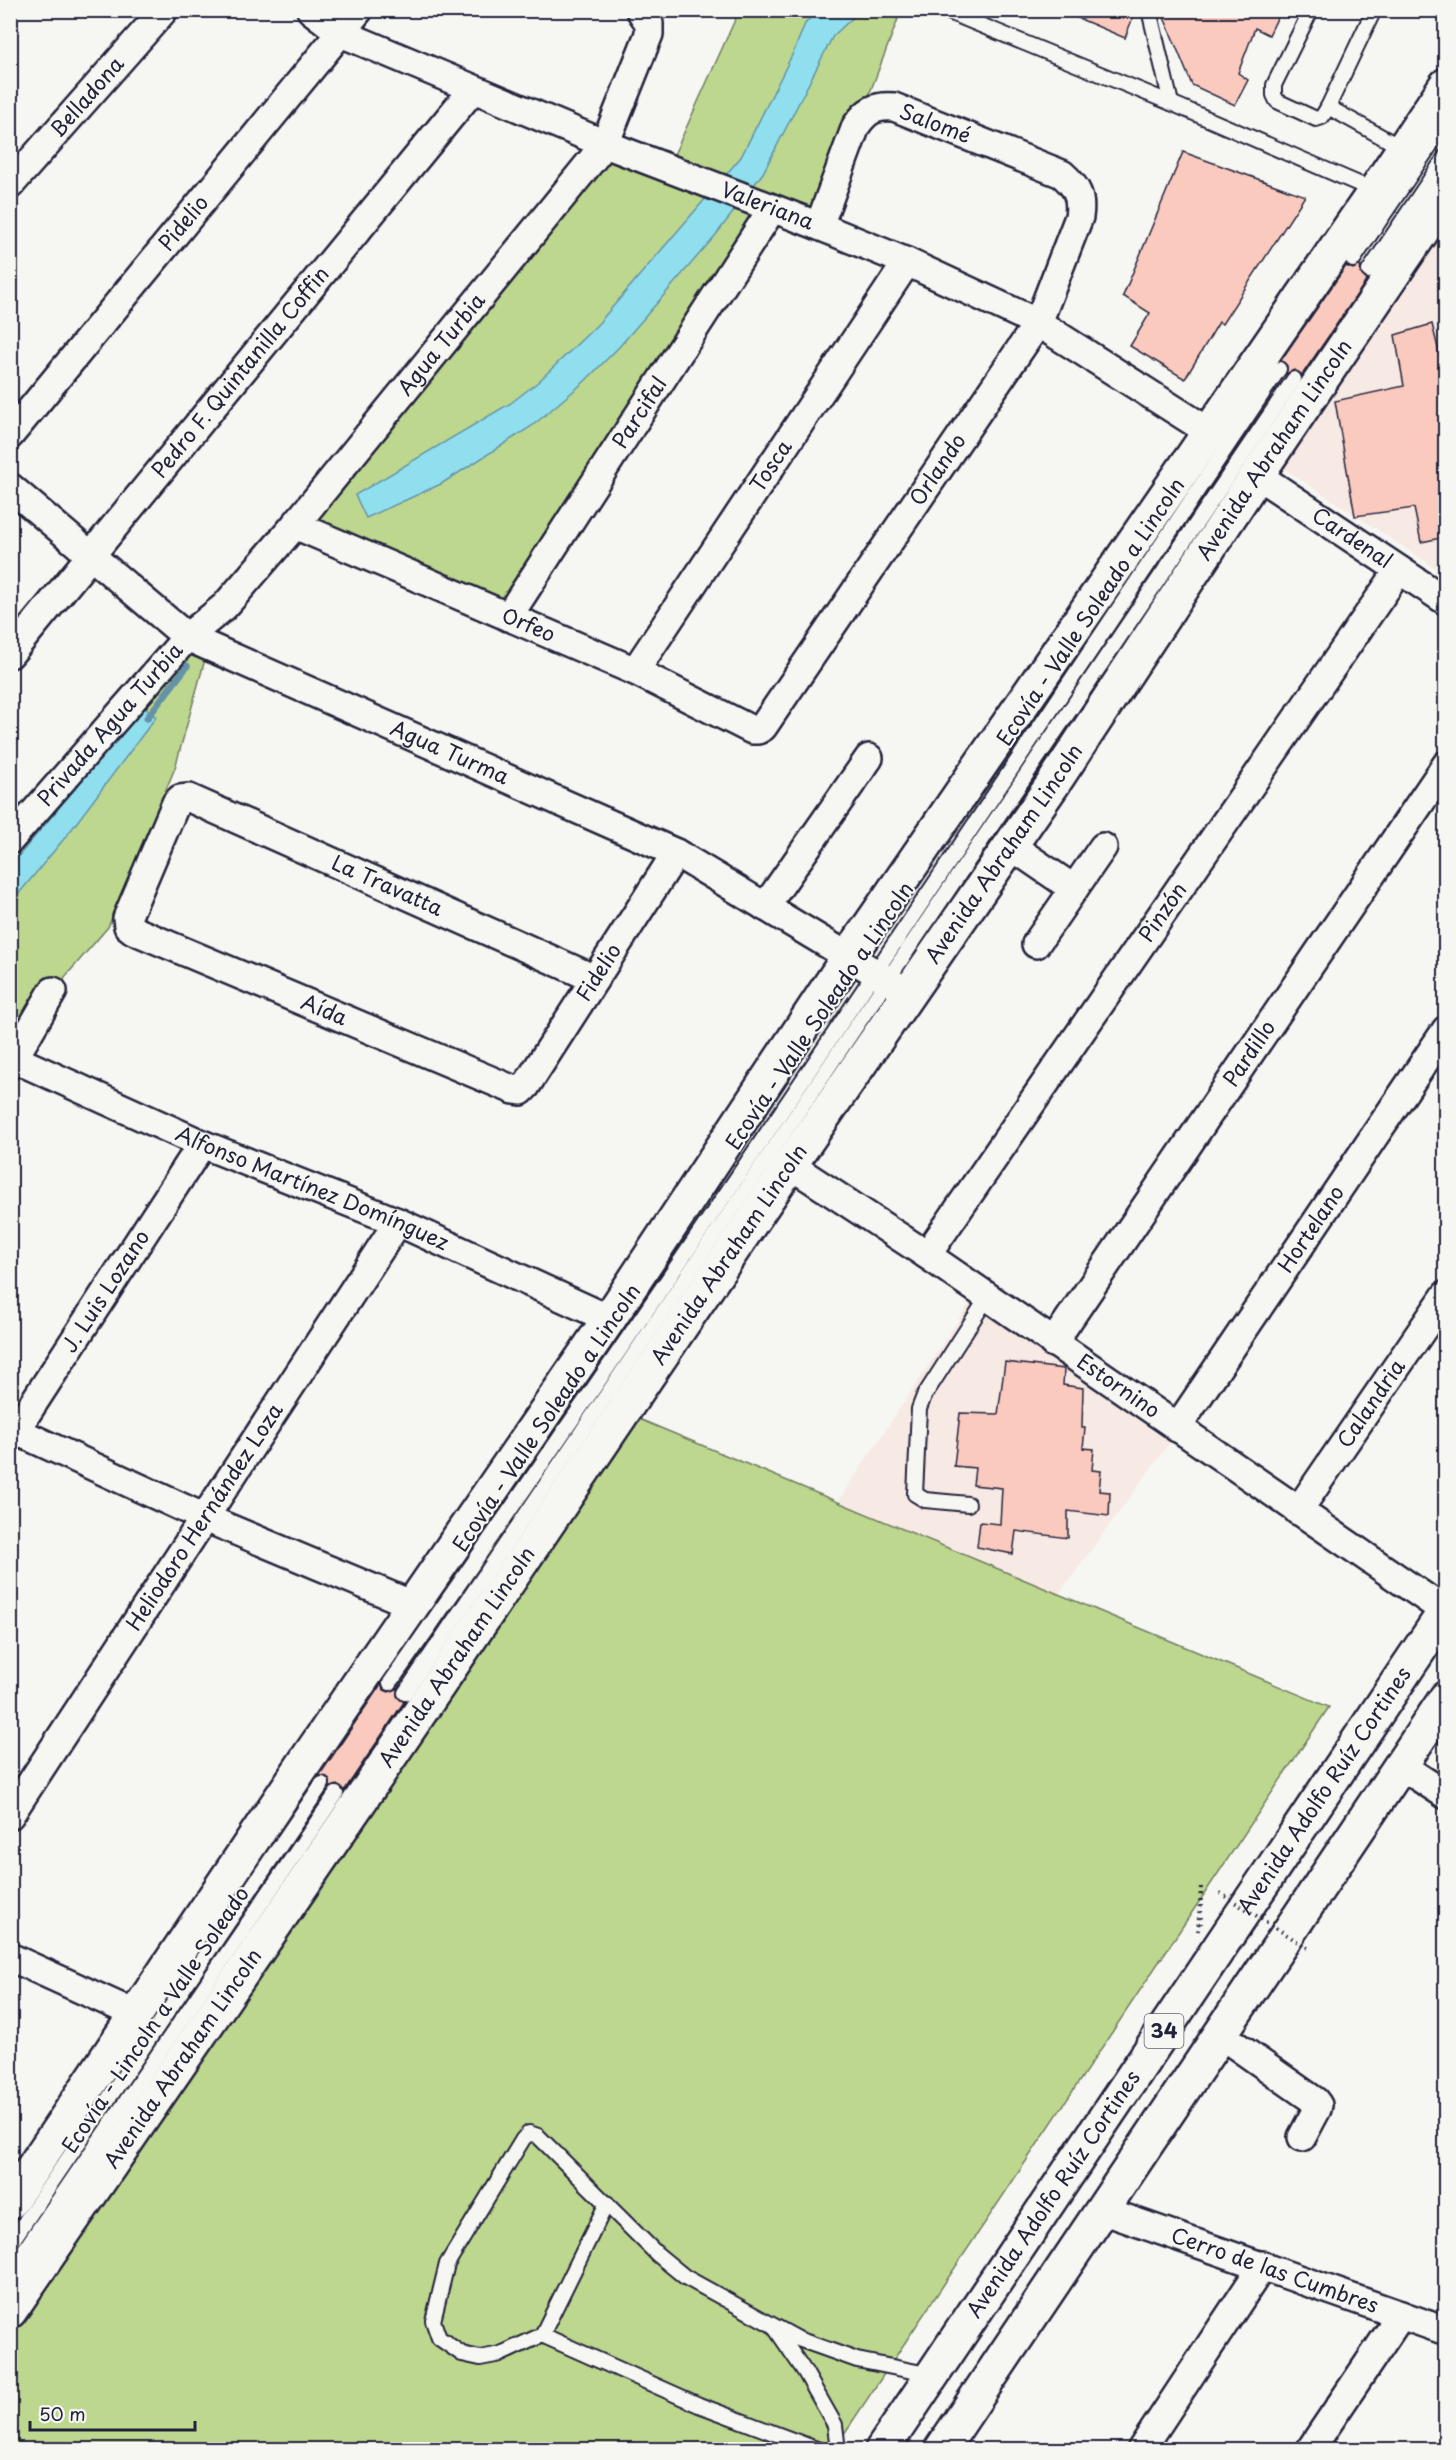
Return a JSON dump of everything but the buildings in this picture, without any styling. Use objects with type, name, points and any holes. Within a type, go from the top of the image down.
[{"type":"main road","points":[[10,2202],[135,2014],[609,1319],[880,975],[1208,431],[1446,85]]},
{"type":"main road","name":"Avenida Abraham Lincoln","points":[[10,2311],[790,1165],[880,975],[1011,846],[1257,475],[1446,196]]},
{"type":"main road","name":"Avenida Adolfo Ruíz Cortines","points":[[882,2450],[1445,1610]]},
{"type":"main road","name":"34","points":[[941,2450],[1446,1698]]},
{"type":"street","name":"Belladona","points":[[10,185],[164,10]]},
{"type":"street","name":"Valeriana","points":[[311,10],[340,33],[605,144],[907,262],[1038,323],[1208,431]]},
{"type":"street","name":"Pidelio","points":[[10,435],[359,10]]},
{"type":"street","name":"Agua Turbia","points":[[187,637],[225,606],[295,525],[605,144],[649,34],[645,17]]},
{"type":"street","name":"Pedro F. Quintanilla Coffin","points":[[10,654],[473,89]]},
{"type":"street","name":"Salomé","points":[[819,226],[856,126],[862,116],[882,106],[894,107],[1062,174],[1079,192]]},
{"type":"street","name":"Orlando","points":[[758,730],[770,717],[1038,323],[1079,217],[1081,204],[1079,192]]},
{"type":"street","name":"Parcifal","points":[[508,616],[772,209]]},
{"type":"street","name":"Tosca","points":[[635,671],[907,262]]},
{"type":"street","name":"Cardenal","points":[[1257,475],[1446,601]]},
{"type":"street","name":"Agua Turma","points":[[10,487],[93,554],[187,637],[676,853],[880,975]]},
{"type":"street","name":"Orfeo","points":[[295,525],[635,671],[752,730],[758,730]]},
{"type":"street","name":"Pinzón","points":[[927,1256],[1399,570]]},
{"type":"street","name":"Privada Agua Turbia","points":[[10,840],[187,637]]},
{"type":"street","points":[[765,906],[869,758]]},
{"type":"street","name":"Pardillo","points":[[1053,1343],[1446,765]]},
{"type":"street","name":"La Travatta","points":[[180,799],[189,798],[595,979]]},
{"type":"street","name":"Aída","points":[[180,799],[176,803],[127,918],[128,926],[503,1086],[521,1090]]},
{"type":"street","points":[[1011,846],[1074,889]]},
{"type":"street","points":[[1036,944],[1103,847]]},
{"type":"street","name":"Fidelio","points":[[521,1090],[526,1086],[676,853]]},
{"type":"street","points":[[13,1062],[53,992]]},
{"type":"street","name":"Hortelano","points":[[1177,1428],[1446,1030]]},
{"type":"street","name":"Alfonso Martínez Domínguez","points":[[13,1062],[202,1144],[398,1222],[609,1319]]},
{"type":"street","name":"J. Luis Lozano","points":[[12,1433],[202,1144]]},
{"type":"street","name":"Estornino","points":[[790,1165],[1445,1610]]},
{"type":"street","name":"Heliodoro Hernández Loza","points":[[10,1815],[398,1222]]},
{"type":"street","name":"Calandria","points":[[1298,1511],[1446,1295]]},
{"type":"street","points":[[12,1433],[205,1518],[413,1605]]},
{"type":"street","points":[[1400,1765],[1446,1795]]},
{"type":"street","points":[[10,1957],[135,2014]]},
{"type":"street","points":[[1221,2035],[1315,2101],[1318,2105],[1317,2109],[1302,2137]]},
{"type":"street","name":"Cerro de las Cumbres","points":[[1102,2210],[1446,2331]]},
{"type":"street","points":[[1141,2450],[1263,2265]]},
{"type":"street","points":[[1310,2450],[1401,2315]]},
{"type":"lane","points":[[944,10],[1171,103],[1375,191]]},
{"type":"lane","points":[[1149,10],[1171,103]]},
{"type":"lane","points":[[1311,10],[1273,90],[1277,101],[1316,119],[1322,117],[1328,107],[1374,10]]},
{"type":"lane","points":[[1328,107],[1402,148]]},
{"type":"lane","points":[[1353,260],[1446,122]]},
{"type":"lane","points":[[1369,271],[1446,156]]},
{"type":"lane","name":"Ecovía - Valle Soleado a Lincoln","points":[[390,1683],[880,975],[1279,369]]},
{"type":"lane","points":[[405,1693],[880,975],[1294,380]]},
{"type":"lane","points":[[968,1504],[925,1500],[915,1494],[919,1409],[924,1396],[987,1298]]},
{"type":"lane","points":[[10,2244],[322,1785]]},
{"type":"lane","name":"Ecovía - Lincoln a Valle Soleado","points":[[10,2271],[336,1794]]},
{"type":"lane","points":[[607,2203],[542,2335],[501,2354],[480,2358],[462,2354],[439,2338],[433,2321],[447,2264],[523,2139],[529,2133],[538,2136],[607,2203],[657,2254],[685,2277],[798,2339],[857,2360],[932,2376]]},
{"type":"lane","points":[[773,2325],[805,2372],[835,2425],[838,2450]]},
{"type":"lane","points":[[542,2335],[699,2405],[819,2450]]},
{"type":"path","points":[[1220,1893],[1311,1950]]},
{"type":"shaded area","points":[[1445,224],[1445,574],[1276,463]]},
{"type":"shaded area","points":[[970,1303],[1170,1442],[1059,1594],[838,1502]]},
{"type":"green space","points":[[739,11],[877,11],[898,19],[819,226],[772,209],[508,617],[295,525],[605,144],[668,168]]},
{"type":"green space","points":[[187,637],[207,652],[175,768],[108,927],[53,991],[11,1065],[11,840]]},
{"type":"green space","points":[[639,1419],[1329,1707],[834,2449],[11,2450],[11,2338]]},
{"type":"water","points":[[816,11],[860,11],[833,36],[763,173],[715,236],[619,347],[584,382],[532,426],[441,484],[366,518],[355,495],[511,403],[538,382],[598,324],[741,157],[805,24]]},
{"type":"water","points":[[144,706],[156,717],[68,834],[11,903],[11,865]]},
{"type":"waterway","points":[[147,718],[187,666]]}]
